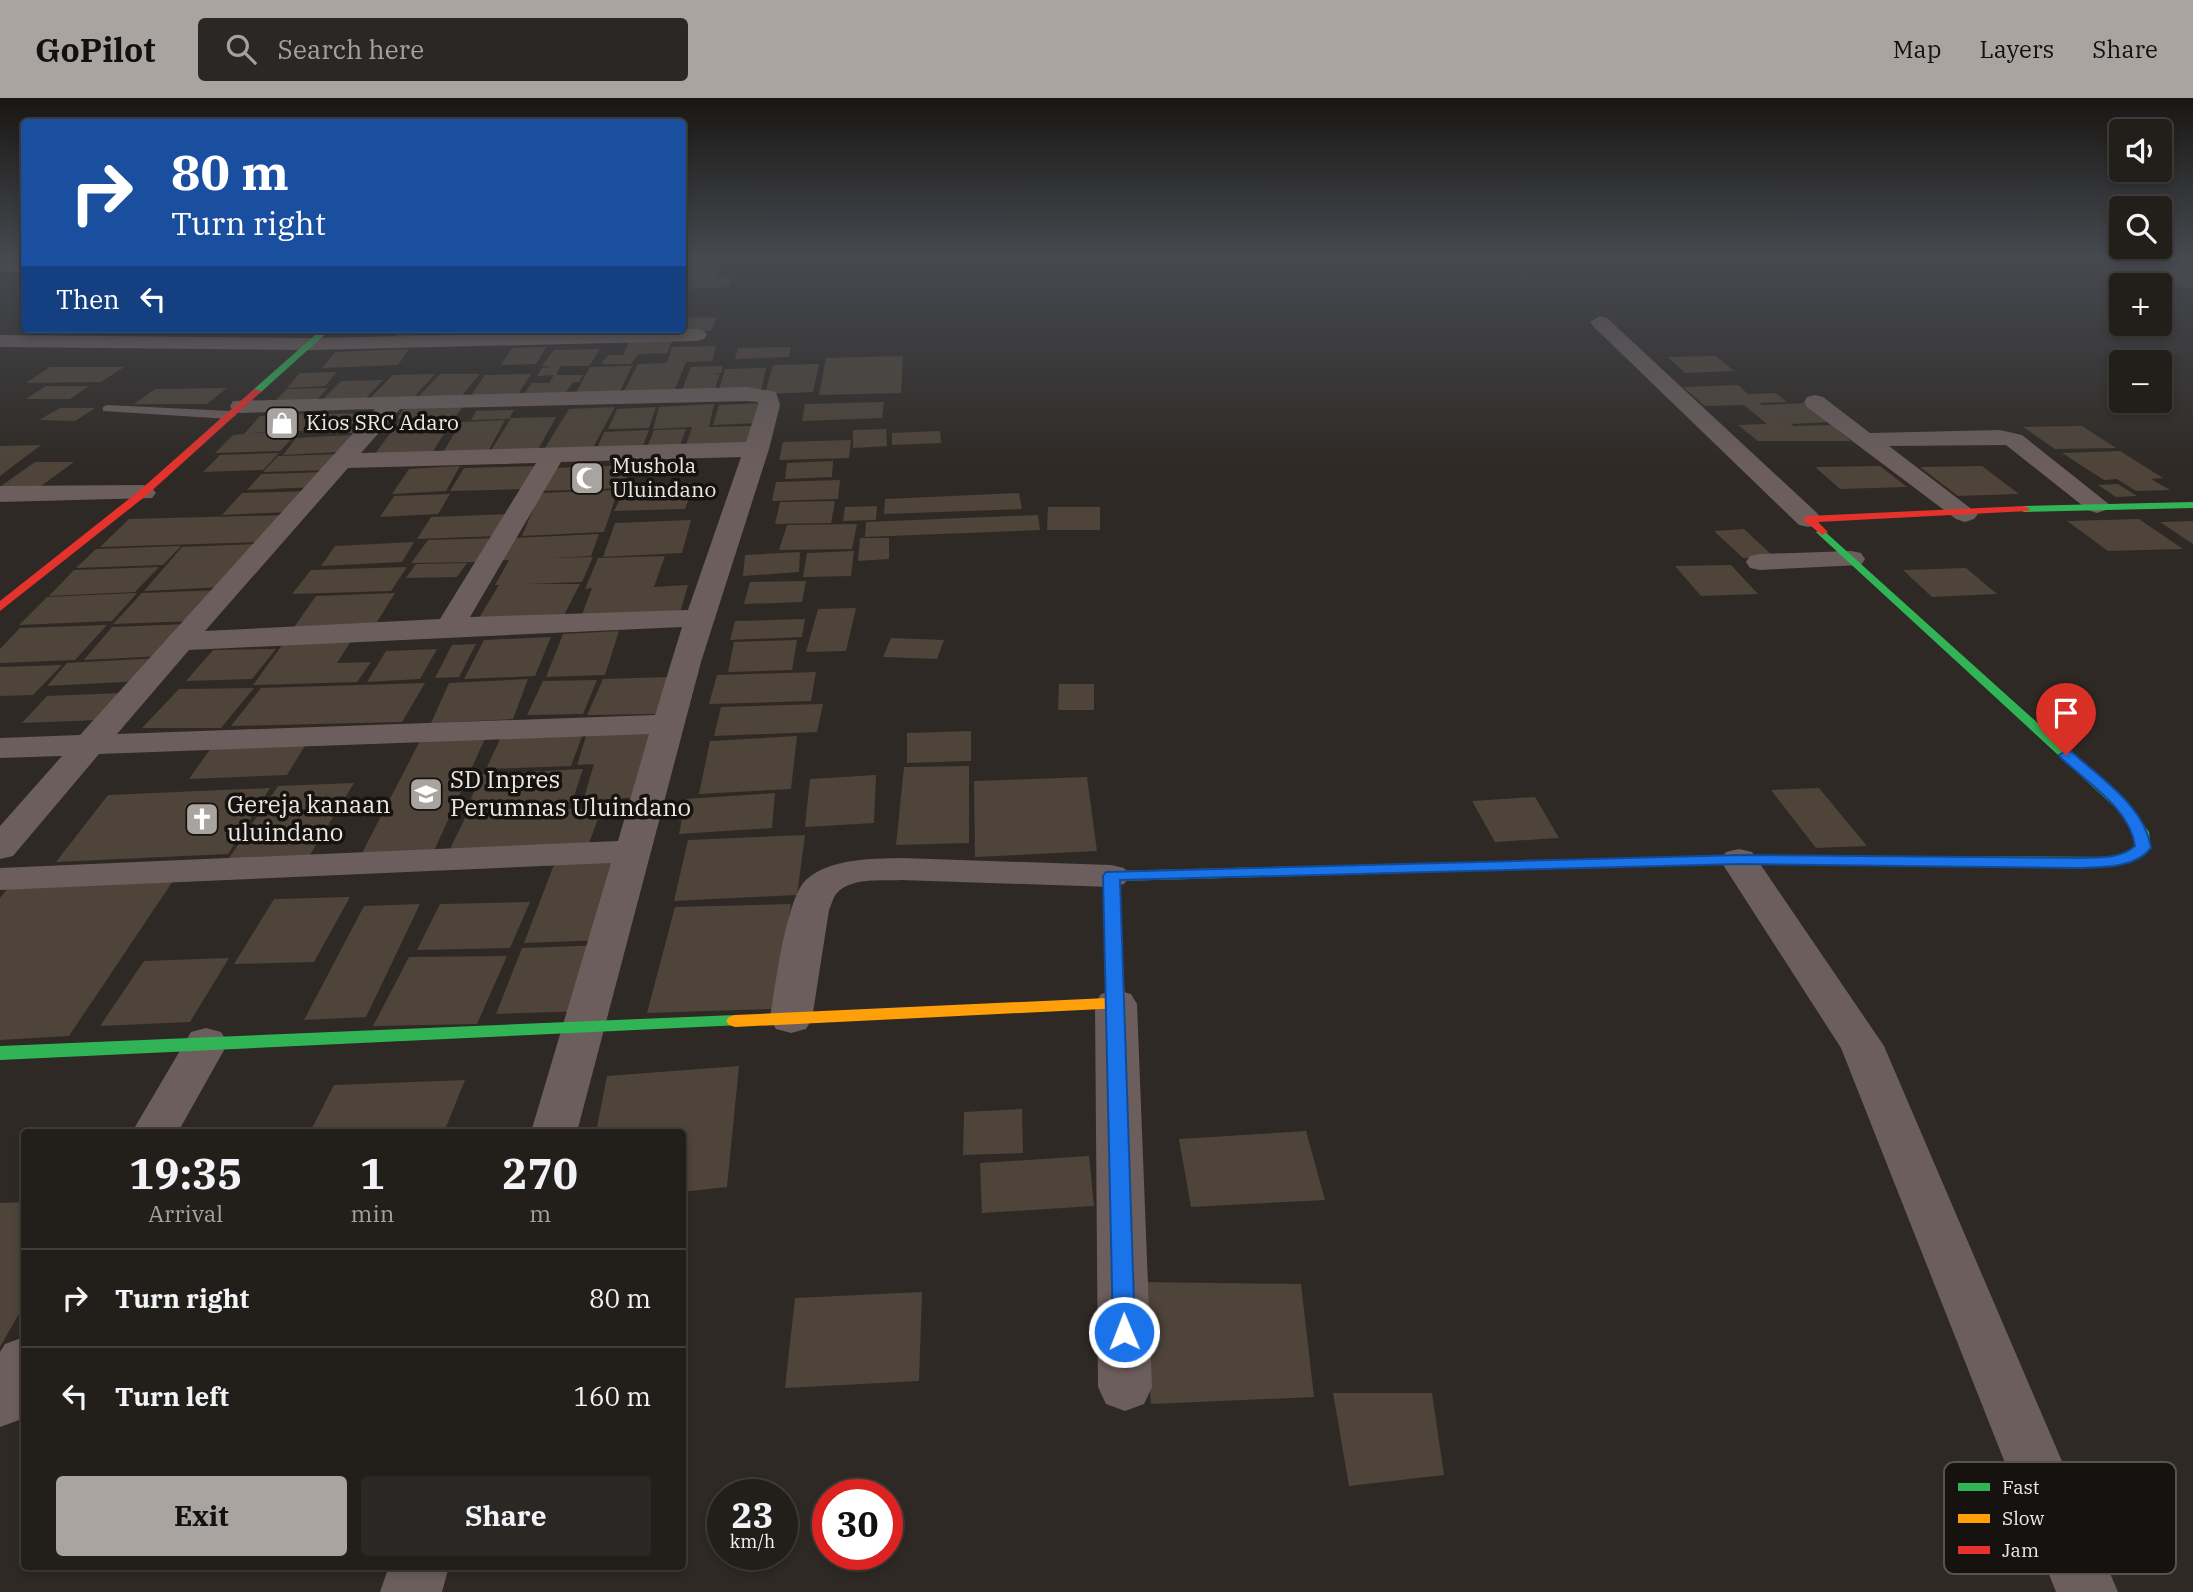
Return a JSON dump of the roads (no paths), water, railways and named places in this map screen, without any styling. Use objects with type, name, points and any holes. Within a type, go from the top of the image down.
[{"type":"street","points":[[791,1019],[810,909],[819,888],[836,877],[866,870],[1111,876],[1740,860],[2077,863],[2111,862],[2134,855],[2143,848],[2141,832],[2125,809],[1851,559],[1608,329]]},
{"type":"street","points":[[0,607],[143,494],[323,333]]},
{"type":"street","points":[[0,341],[311,344],[613,333],[697,335]]},
{"type":"street","points":[[235,410],[394,402],[768,397],[769,405],[757,449],[698,618],[667,724],[586,1028],[555,1129]]},
{"type":"street","points":[[0,848],[180,641],[394,402]]},
{"type":"street","points":[[1815,402],[1965,514]]},
{"type":"street","points":[[1865,440],[2006,438],[2025,446],[2097,505]]},
{"type":"street","points":[[343,461],[757,449]]},
{"type":"street","points":[[450,627],[552,456]]},
{"type":"street","points":[[0,494],[143,494]]},
{"type":"street","points":[[1808,519],[1965,514],[2097,505],[2193,505]]},
{"type":"street","points":[[1760,562],[1851,559]]},
{"type":"street","points":[[180,641],[698,618]]},
{"type":"street","points":[[0,748],[667,724]]},
{"type":"street","points":[[0,880],[634,851]]},
{"type":"street","points":[[1740,860],[1862,1046],[2033,1462]]},
{"type":"street","points":[[1111,876],[1125,1387]]},
{"type":"street","points":[[0,1053],[1116,1004]]},
{"type":"street","points":[[157,1129],[206,1043]]},
{"type":"street","points":[[0,1403],[21,1365]]},
{"type":"street","points":[[411,1592],[418,1570]]},
{"type":"street","points":[[2080,1574],[2087,1592]]},
{"type":"lane","points":[[107,409],[235,410]]},
{"type":"place","name":"Kios SRC Adaro","points":[[282,423]]},
{"type":"place","name":"Mushola Uluindano","points":[[587,478]]},
{"type":"place","name":"SD Inpres Perumnas Uluindano","points":[[426,794]]},
{"type":"place","name":"Gereja kanaan uluindano","points":[[202,819]]}]
